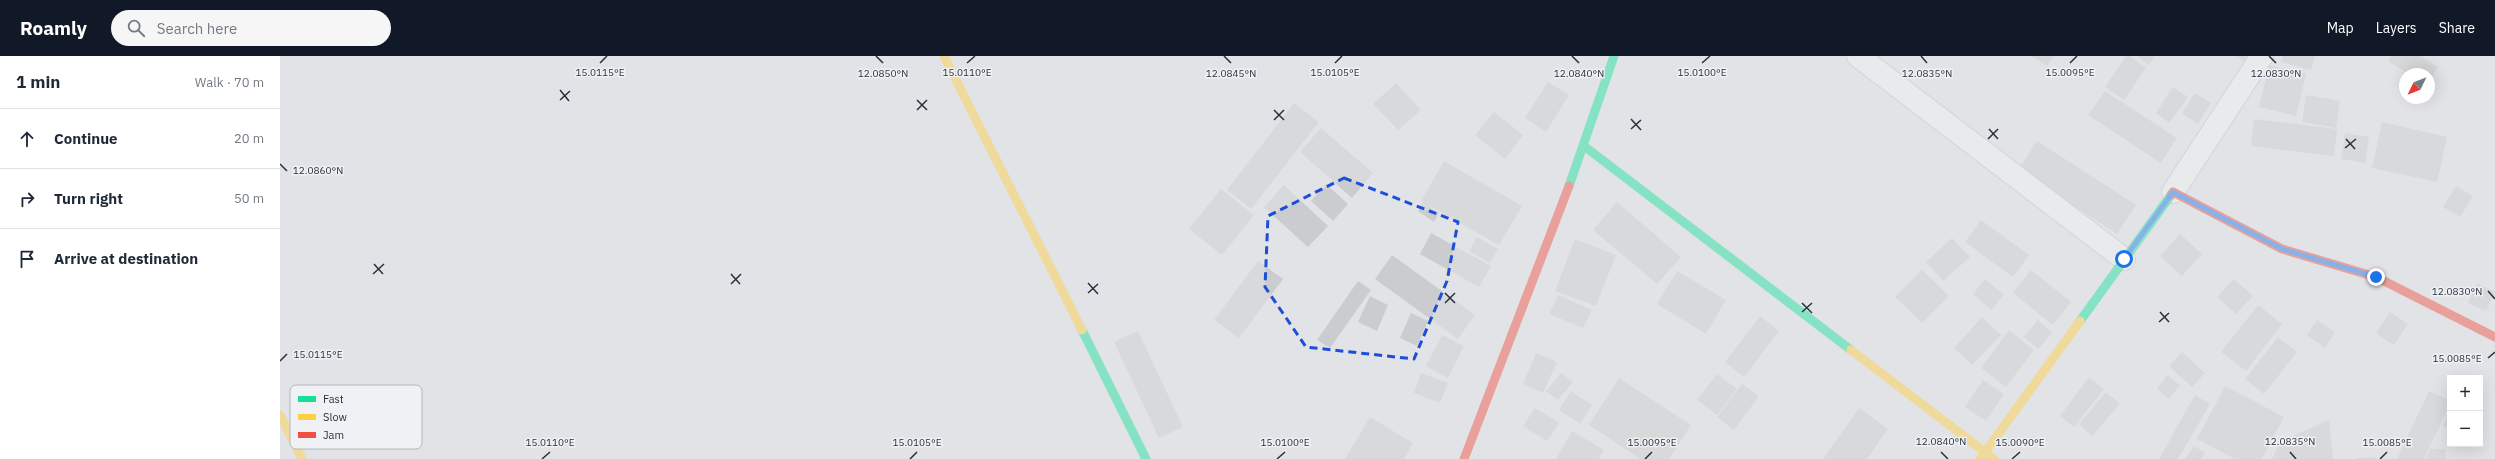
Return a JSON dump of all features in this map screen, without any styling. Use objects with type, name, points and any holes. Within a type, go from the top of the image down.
[{"type":"main road","points":[[944,56],[1146,459]]},
{"type":"main road","points":[[1464,459],[1584,146],[1614,56]]},
{"type":"main road","points":[[1584,146],[1983,455],[1994,459]]},
{"type":"main road","points":[[1983,455],[2173,192],[2282,249],[2376,277],[2495,337]]},
{"type":"main road","points":[[280,415],[290,435]]},
{"type":"main road","points":[[297,449],[302,459]]},
{"type":"street","points":[[1858,56],[2124,259]]},
{"type":"street","points":[[2173,192],[2262,56]]},
{"type":"highlighted area","points":[[1344,178],[1458,222],[1447,281],[1414,359],[1306,347],[1265,287],[1268,216]]},
{"type":"building","points":[[2031,56],[2054,56],[2047,66]]},
{"type":"building","points":[[2126,56],[2130,56],[2146,68],[2124,100],[2105,87]]},
{"type":"building","points":[[2137,56],[2155,56],[2149,65]]},
{"type":"building","points":[[2235,56],[2247,56],[2244,61]]},
{"type":"building","points":[[2283,56],[2315,56],[2311,70],[2281,62]]},
{"type":"building","points":[[2391,56],[2421,56],[2438,67],[2435,72],[2435,68],[2399,68],[2388,61]]},
{"type":"building","points":[[2269,65],[2306,74],[2296,116],[2259,107]]},
{"type":"building","points":[[1548,82],[1569,95],[1546,132],[1525,118]]},
{"type":"building","points":[[1396,83],[1421,110],[1398,130],[1373,104]]},
{"type":"building","points":[[2173,87],[2188,97],[2169,123],[2156,113]]},
{"type":"building","points":[[2105,91],[2177,138],[2161,163],[2088,115]]},
{"type":"building","points":[[2195,93],[2211,103],[2198,124],[2182,113]]},
{"type":"building","points":[[2306,95],[2340,101],[2336,128],[2302,122]]},
{"type":"building","points":[[1294,103],[1319,122],[1251,209],[1227,190]]},
{"type":"building","points":[[1494,112],[1523,135],[1505,159],[1475,135]]},
{"type":"building","points":[[2254,119],[2337,129],[2334,156],[2251,146]]},
{"type":"building","points":[[2382,122],[2447,137],[2437,182],[2372,168]]},
{"type":"building","points":[[1321,128],[1373,173],[1352,198],[1300,152]]},
{"type":"building","points":[[2345,133],[2369,137],[2365,163],[2341,159]]},
{"type":"building","points":[[2037,141],[2136,205],[2117,234],[2018,170]]},
{"type":"building","points":[[1444,161],[1522,206],[1499,245],[1421,201]]},
{"type":"building","points":[[1326,184],[1348,204],[1333,221],[1311,201]]},
{"type":"building","points":[[1284,185],[1328,226],[1308,247],[1264,207]]},
{"type":"building","points":[[2456,186],[2473,196],[2460,217],[2443,207]]},
{"type":"building","points":[[1221,189],[1254,215],[1222,255],[1189,229]]},
{"type":"building","points":[[1423,202],[1439,213],[1434,222],[1418,211]]},
{"type":"building","points":[[1617,202],[1681,257],[1657,284],[1593,230]]},
{"type":"building","points":[[1981,220],[2029,255],[2013,277],[1965,242]]},
{"type":"building","points":[[1431,233],[1491,266],[1479,287],[1420,254]]},
{"type":"building","points":[[2180,234],[2202,254],[2182,276],[2160,256]]},
{"type":"building","points":[[1477,237],[1498,249],[1490,263],[1469,251]]},
{"type":"building","points":[[1952,238],[1970,257],[1943,281],[1926,262]]},
{"type":"building","points":[[1575,239],[1616,255],[1596,306],[1555,291]]},
{"type":"building","points":[[1392,255],[1475,315],[1458,339],[1375,279]]},
{"type":"building","points":[[1258,261],[1283,279],[1239,338],[1214,320]]},
{"type":"building","points":[[1922,270],[1949,296],[1922,323],[1895,297]]},
{"type":"building","points":[[2031,270],[2071,302],[2053,325],[2013,293]]},
{"type":"building","points":[[1677,271],[1726,300],[1706,334],[1657,304]]},
{"type":"building","points":[[1985,279],[2004,295],[1991,310],[1973,294]]},
{"type":"building","points":[[2234,279],[2253,296],[2236,314],[2217,297]]},
{"type":"building","points":[[1358,281],[1371,290],[1330,348],[1317,340]]},
{"type":"building","points":[[2477,283],[2495,292],[2486,311],[2468,303]]},
{"type":"building","points":[[1558,295],[1592,310],[1583,328],[1549,314]]},
{"type":"building","points":[[1370,296],[1388,305],[1377,331],[1358,322]]},
{"type":"building","points":[[2258,305],[2282,324],[2246,371],[2221,352]]},
{"type":"building","points":[[2390,312],[2408,324],[2394,345],[2376,333]]},
{"type":"building","points":[[1411,313],[1428,321],[1417,346],[1400,338]]},
{"type":"building","points":[[1760,316],[1779,331],[1744,377],[1725,362]]},
{"type":"building","points":[[1982,317],[2001,335],[1972,365],[1954,348]]},
{"type":"building","points":[[2038,320],[2052,333],[2038,349],[2024,337]]},
{"type":"building","points":[[2317,320],[2335,332],[2325,348],[2307,335]]},
{"type":"building","points":[[2009,330],[2034,350],[2006,387],[1981,368]]},
{"type":"building","points":[[1138,331],[1183,427],[1159,438],[1114,342]]},
{"type":"building","points":[[1442,335],[1464,346],[1448,378],[1426,366]]},
{"type":"building","points":[[2278,337],[2297,352],[2264,394],[2245,379]]},
{"type":"building","points":[[2182,352],[2205,373],[2192,387],[2169,366]]},
{"type":"building","points":[[1536,353],[1557,362],[1543,393],[1523,384]]},
{"type":"building","points":[[1421,373],[1448,383],[1440,403],[1414,393]]},
{"type":"building","points":[[1561,373],[1573,382],[1558,400],[1546,391]]},
{"type":"building","points":[[1717,374],[1737,389],[1717,415],[1697,400]]},
{"type":"building","points":[[2167,375],[2180,385],[2169,399],[2157,389]]},
{"type":"building","points":[[2089,377],[2104,389],[2074,427],[2060,416]]},
{"type":"building","points":[[1619,378],[1691,425],[1669,459],[1640,459],[1589,425]]},
{"type":"building","points":[[1983,380],[2004,394],[1986,421],[1965,407]]},
{"type":"building","points":[[1742,384],[1759,396],[1734,430],[1717,417]]},
{"type":"building","points":[[2225,386],[2284,417],[2262,459],[2235,459],[2197,439]]},
{"type":"building","points":[[1571,391],[1592,405],[1580,424],[1559,410]]},
{"type":"building","points":[[2429,391],[2447,399],[2447,410],[2424,459],[2397,459]]},
{"type":"building","points":[[2106,392],[2120,404],[2092,436],[2079,424]]},
{"type":"building","points":[[2195,395],[2210,404],[2178,459],[2159,459]]},
{"type":"building","points":[[1535,408],[1559,423],[1547,441],[1523,426]]},
{"type":"building","points":[[1859,408],[1888,429],[1867,459],[1823,459]]},
{"type":"building","points":[[2447,416],[2447,428],[2443,426]]},
{"type":"building","points":[[1370,417],[1413,443],[1404,459],[1345,459]]},
{"type":"building","points":[[2329,420],[2333,459],[2272,459],[2280,442]]},
{"type":"building","points":[[1572,431],[1604,450],[1599,459],[1556,459]]},
{"type":"building","points":[[2194,446],[2205,453],[2201,459],[2185,459]]},
{"type":"building","points":[[2430,449],[2445,449],[2446,459],[2426,459]]},
{"type":"building","points":[[2377,457],[2377,459],[2356,459],[2356,458]]},
{"type":"traffic: fast","points":[[1569,186],[1614,56]]},
{"type":"traffic: fast","points":[[1584,146],[1851,350]]},
{"type":"traffic: fast","points":[[2080,321],[2171,195]]},
{"type":"traffic: fast","points":[[1082,330],[1146,459]]},
{"type":"traffic: slow","points":[[944,56],[1082,330]]},
{"type":"traffic: slow","points":[[1980,459],[2080,321]]},
{"type":"traffic: slow","points":[[1851,350],[1994,459]]},
{"type":"traffic: slow","points":[[280,415],[290,435]]},
{"type":"traffic: slow","points":[[297,449],[302,459]]},
{"type":"traffic: jam","points":[[1464,459],[1569,186]]},
{"type":"traffic: jam","points":[[2171,195],[2173,192],[2282,249],[2376,277],[2495,337]]},
{"type":"route","points":[[2124,259],[2173,192],[2282,249],[2308,258],[2376,277]]}]
